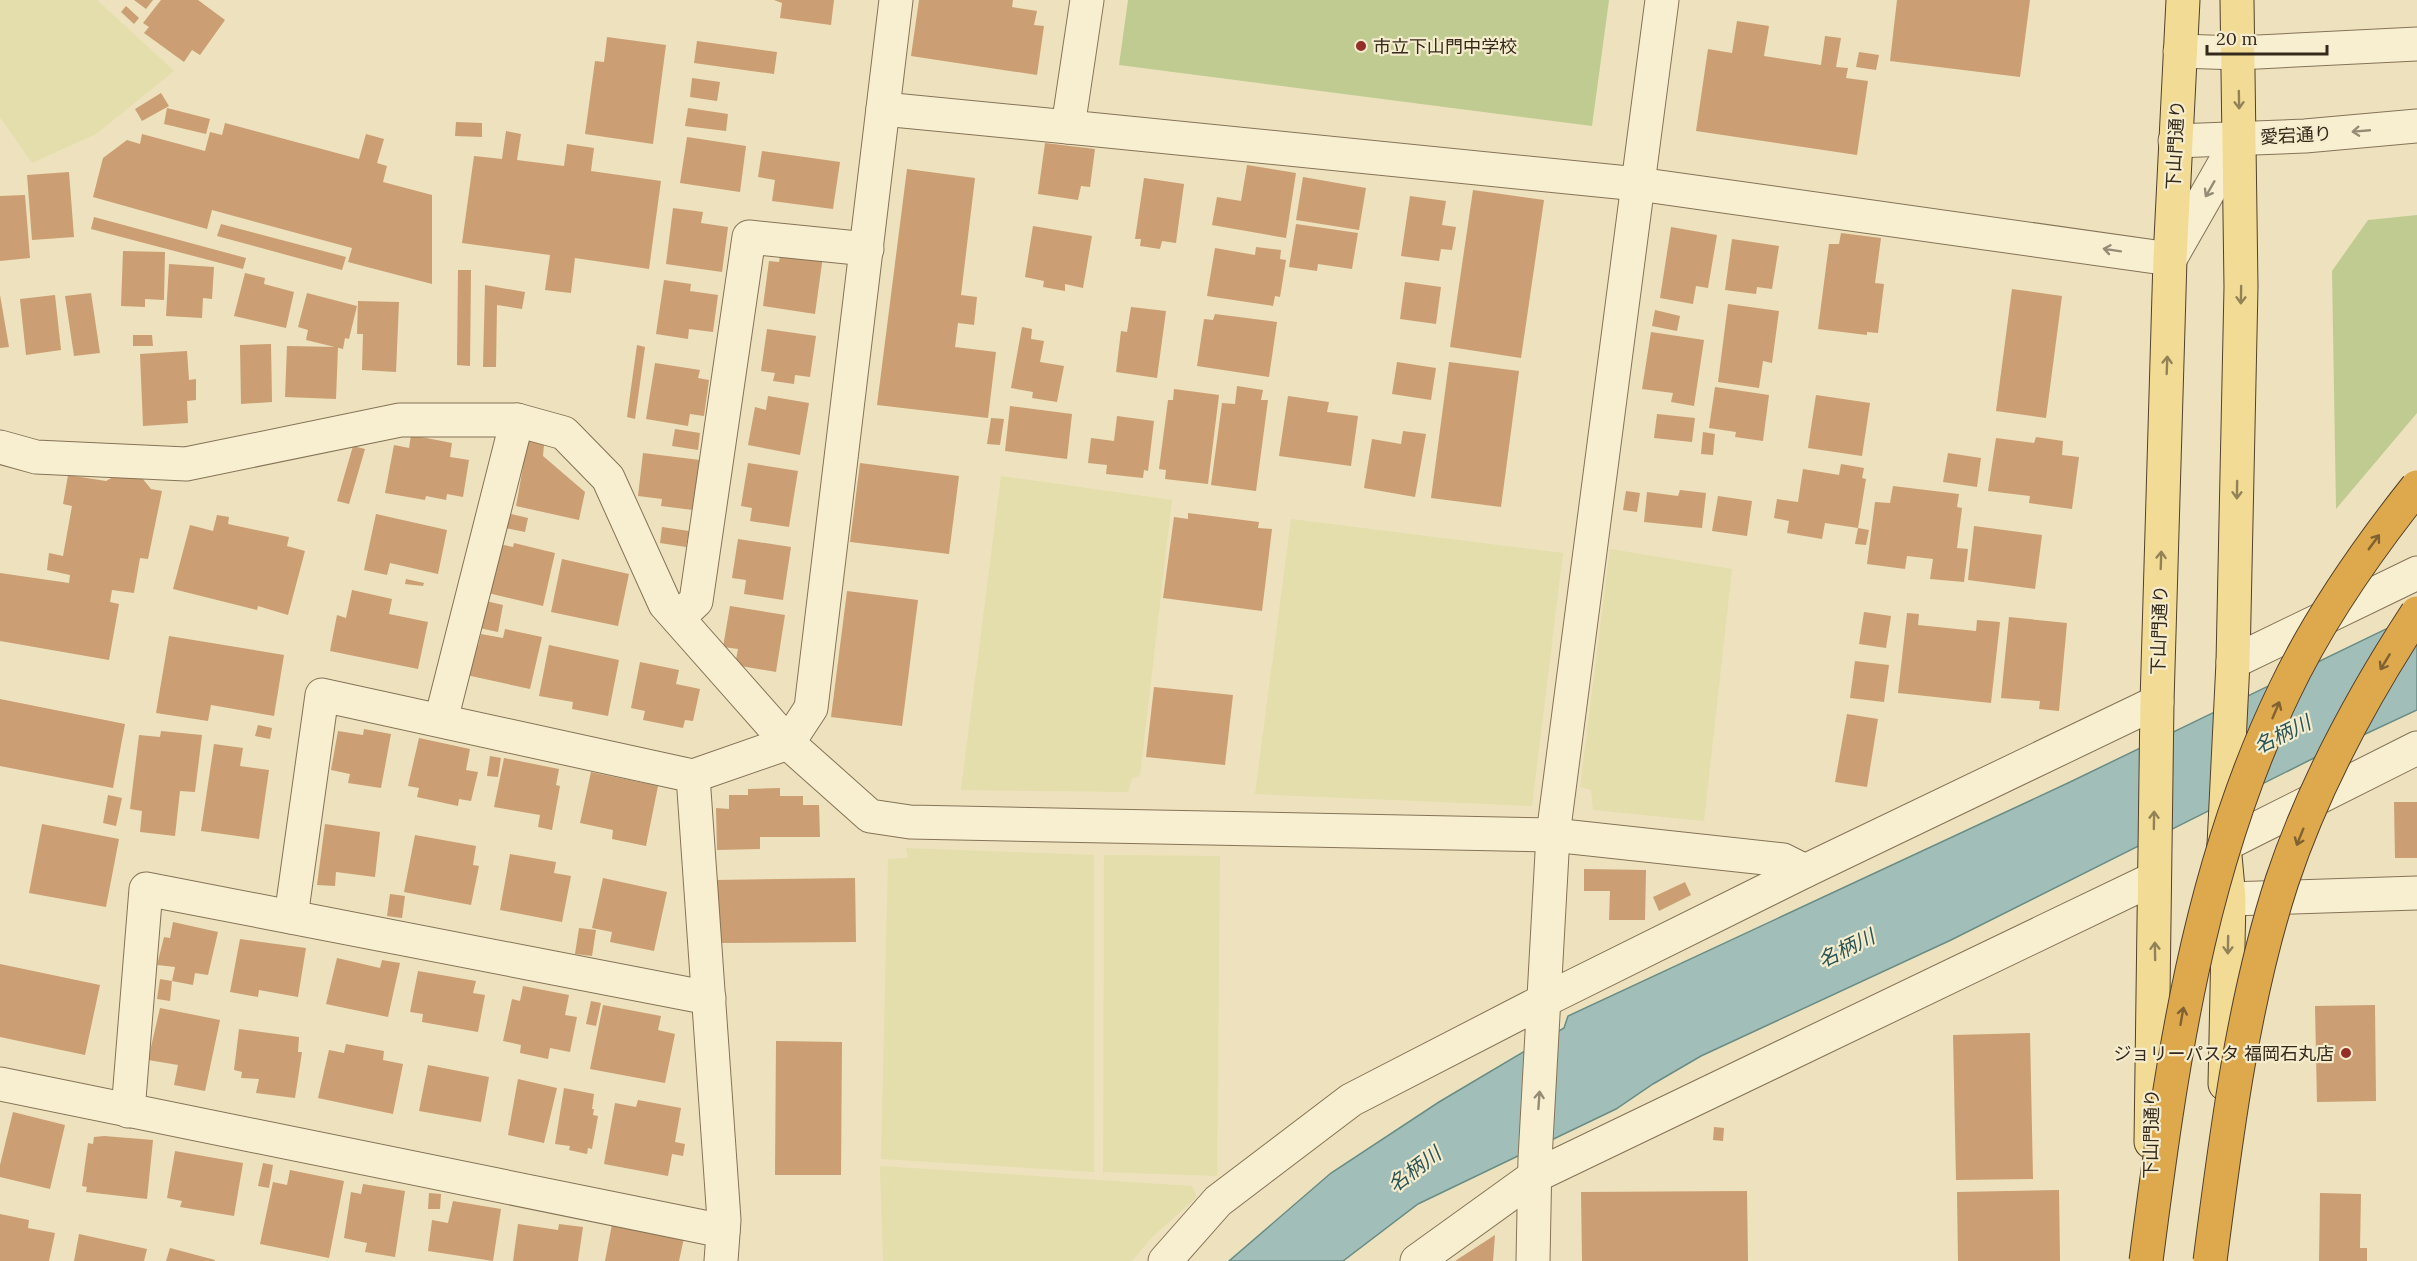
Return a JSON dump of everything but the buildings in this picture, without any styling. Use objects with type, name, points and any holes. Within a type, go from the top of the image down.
[{"type":"highway","points":[[2147,1261],[2165,1109],[2189,977],[2219,862],[2250,769],[2284,691],[2326,613],[2373,542],[2417,487]]},
{"type":"highway","points":[[2210,1261],[2228,1119],[2254,989],[2282,881],[2324,777],[2354,715],[2417,613]]},
{"type":"main road","name":"下山門通り","points":[[2147,1261],[2155,954],[2153,879],[2157,702],[2170,259],[2183,0]]},
{"type":"main road","points":[[2222,1261],[2229,899],[2224,845],[2233,662],[2241,287],[2237,0]]},
{"type":"street","points":[[291,917],[322,694],[693,776],[788,743],[811,708],[896,0]]},
{"type":"street","points":[[1068,127],[1087,0]]},
{"type":"street","points":[[1533,1261],[1535,1168],[1553,834],[1662,0]]},
{"type":"street","points":[[2180,51],[2238,53],[2417,44]]},
{"type":"street","points":[[883,109],[1638,184],[2170,259],[2239,138]]},
{"type":"street","name":"愛宕通り","points":[[2175,141],[2417,126]]},
{"type":"street","points":[[678,618],[696,601],[749,237],[867,249]]},
{"type":"street","points":[[0,447],[36,457],[186,464],[400,420],[517,420],[564,433],[608,478],[666,604],[788,743],[870,816],[910,822],[1553,834],[1783,860],[1805,871]]},
{"type":"street","points":[[441,720],[517,420]]},
{"type":"street","points":[[2233,662],[2417,573]]},
{"type":"street","points":[[1165,1261],[1218,1201],[1351,1100],[1544,1013],[1805,871],[2157,702]]},
{"type":"street","points":[[2224,845],[2417,748]]},
{"type":"street","points":[[0,1084],[722,1246],[709,998],[693,776]]},
{"type":"street","points":[[1417,1261],[1535,1168],[2153,879]]},
{"type":"street","points":[[128,1111],[146,889],[709,998]]},
{"type":"street","points":[[2229,899],[2417,893]]},
{"type":"shaded area","points":[[0,0],[97,0],[174,71],[96,134],[32,163],[0,117]]},
{"type":"shaded area","points":[[1001,476],[1172,500],[1140,776],[1132,778],[1128,792],[961,790]]},
{"type":"shaded area","points":[[1291,519],[1563,553],[1532,806],[1255,794]]},
{"type":"shaded area","points":[[1610,549],[1732,569],[1704,821],[1593,810],[1591,790],[1580,787]]},
{"type":"shaded area","points":[[906,848],[1094,855],[1094,1172],[881,1159],[888,859],[908,858]]},
{"type":"shaded area","points":[[1104,855],[1220,856],[1217,1176],[1103,1172]]},
{"type":"shaded area","points":[[880,1166],[1192,1186],[1197,1197],[1150,1239],[1132,1261],[883,1261]]},
{"type":"green space","name":"市立下山門中学校","points":[[1128,0],[1609,0],[1592,126],[1119,65]]},
{"type":"green space","points":[[2417,215],[2417,413],[2336,509],[2332,271],[2368,220]]},
{"type":"water","name":"名柄川","points":[[2417,614],[2417,710],[2314,758],[1951,940],[1701,1056],[1616,1109],[1418,1204],[1343,1261],[1229,1261],[1331,1173],[1439,1102],[1564,1028],[1568,1016],[2068,783]]},
{"type":"place","name":"市立下山門中学校","points":[[1361,46]]},
{"type":"place","name":"ジョリーパスタ 福岡石丸店","points":[[2346,1053]]}]
